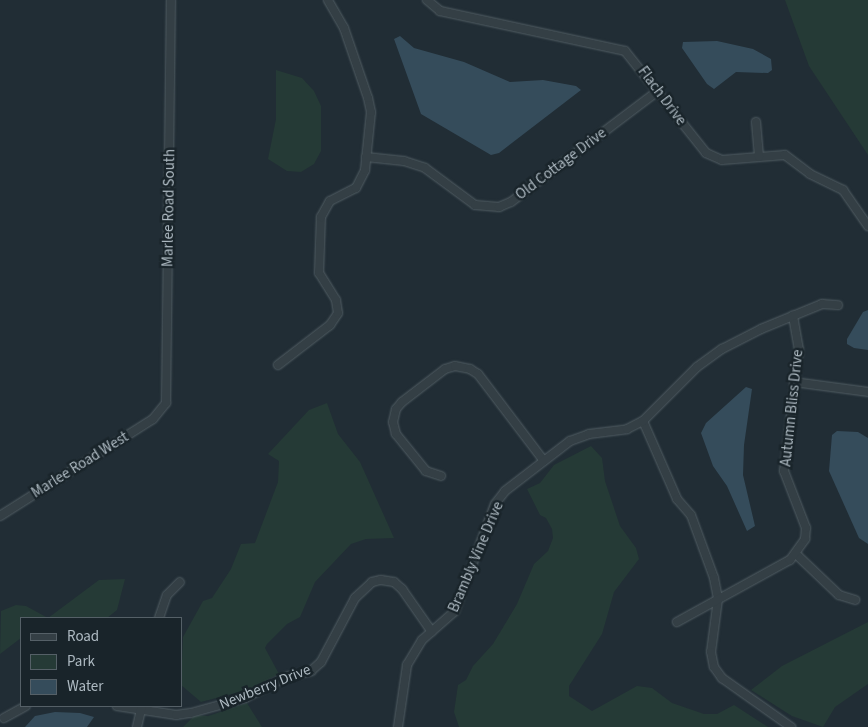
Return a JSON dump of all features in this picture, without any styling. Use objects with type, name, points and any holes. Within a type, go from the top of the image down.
[{"type":"street","name":"Marlee Road South","points":[[160,413],[168,391],[171,0]]},
{"type":"street","points":[[278,365],[330,325],[338,313],[336,300],[319,273],[321,217],[330,201],[356,188],[362,182],[366,157],[371,112],[368,98],[344,28],[328,0]]},
{"type":"street","name":"Flach Drive","points":[[427,0],[440,11],[625,51],[706,153],[722,160],[785,156],[810,174],[842,190],[868,226]]},
{"type":"street","name":"Old Cottage Drive","points":[[366,157],[404,160],[425,168],[476,205],[498,207],[511,202],[658,91]]},
{"type":"street","points":[[756,122],[759,157]]},
{"type":"street","name":"Brambly Vine Drive","points":[[398,727],[407,665],[422,640],[455,611],[495,504],[505,491],[570,442],[589,434],[626,429],[643,421],[697,367],[722,349],[822,304],[838,305]]},
{"type":"street","name":"Autumn Bliss Drive","points":[[793,316],[799,350],[784,471],[806,528],[805,539],[797,554]]},
{"type":"street","points":[[441,476],[426,471],[396,434],[394,422],[396,409],[402,402],[445,369],[455,366],[470,369],[478,374],[544,461]]},
{"type":"street","points":[[794,382],[868,392]]},
{"type":"street","name":"Marlee Road West","points":[[0,516],[160,413]]},
{"type":"street","points":[[643,421],[677,499],[691,515],[718,599],[711,652],[714,667],[722,678],[791,727]]},
{"type":"street","points":[[677,622],[797,554],[839,595],[855,600]]},
{"type":"street","points":[[159,617],[167,595],[180,582]]},
{"type":"street","name":"Newberry Drive","points":[[141,708],[191,714],[245,698],[286,677],[311,671],[326,654],[355,598],[372,582],[394,582],[402,588],[432,632]]},
{"type":"street","points":[[4,718],[24,707]]},
{"type":"street","points":[[137,727],[141,708]]},
{"type":"green space","points":[[785,0],[868,0],[868,155],[809,66]]},
{"type":"green space","points":[[276,70],[302,78],[314,91],[321,106],[321,151],[314,164],[301,172],[287,171],[268,159],[276,119]]},
{"type":"green space","points":[[327,403],[338,434],[360,462],[394,538],[366,539],[351,544],[315,582],[300,617],[287,624],[265,648],[279,674],[247,690],[201,702],[182,686],[183,637],[203,601],[212,598],[231,569],[241,544],[255,543],[278,482],[279,461],[268,454],[309,410]]},
{"type":"green space","points":[[591,446],[602,458],[605,481],[620,526],[636,548],[639,559],[614,592],[602,634],[569,686],[569,696],[592,711],[637,686],[652,688],[672,703],[704,714],[717,714],[734,705],[768,727],[459,727],[454,712],[458,685],[466,680],[473,666],[493,644],[517,604],[534,564],[548,551],[553,538],[552,529],[546,518],[540,515],[527,489],[540,483],[554,465]]},
{"type":"green space","points":[[125,579],[117,610],[108,617],[49,617],[99,580]]},
{"type":"green space","points":[[16,605],[26,606],[46,617],[20,617],[20,639],[0,654],[1,611]]},
{"type":"green space","points":[[868,622],[868,684],[835,707],[823,727],[792,716],[751,690],[782,666]]},
{"type":"green space","points":[[247,703],[262,727],[183,727],[195,715],[208,716]]},
{"type":"water","points":[[400,36],[414,48],[464,62],[510,82],[543,80],[576,86],[581,90],[499,153],[491,155],[421,114],[394,39]]},
{"type":"water","points":[[717,41],[753,49],[771,59],[772,70],[768,73],[736,72],[714,89],[707,84],[682,48],[683,42]]},
{"type":"water","points":[[868,310],[868,350],[854,348],[847,344],[847,339],[863,312]]},
{"type":"water","points":[[746,387],[752,389],[744,445],[743,475],[755,526],[747,531],[727,486],[713,466],[701,433],[706,423]]},
{"type":"water","points":[[837,431],[858,432],[868,438],[868,544],[859,538],[829,471],[832,435]]},
{"type":"water","points":[[55,712],[80,713],[94,717],[87,727],[25,727],[35,716]]}]
